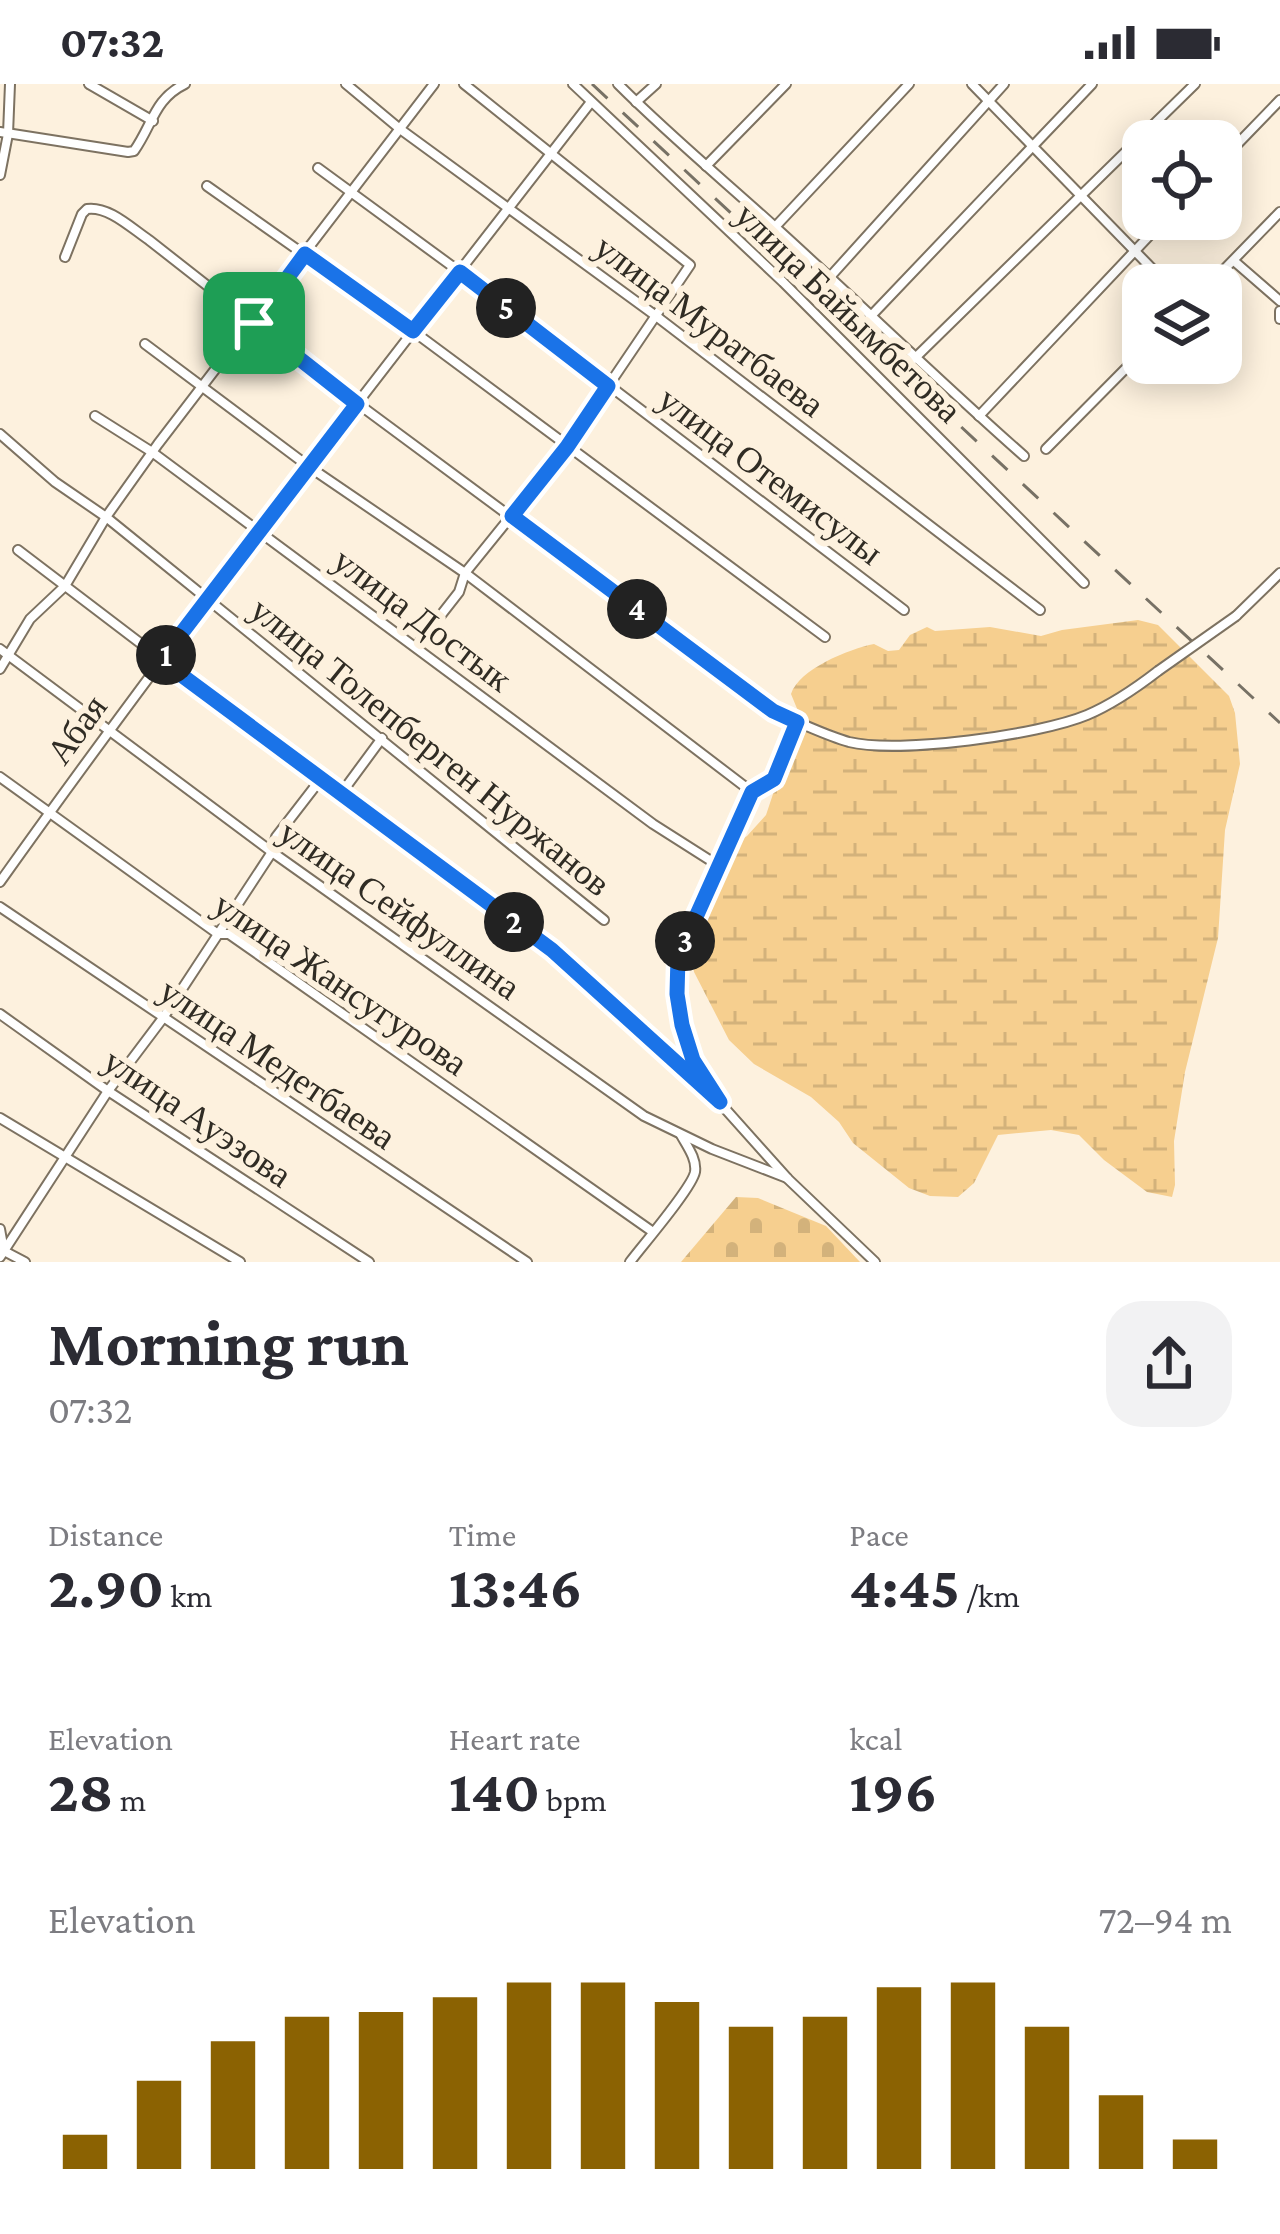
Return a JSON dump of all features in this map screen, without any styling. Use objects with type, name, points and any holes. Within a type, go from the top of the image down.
[{"type":"street","points":[[0,175],[10,84]]},
{"type":"street","points":[[89,84],[153,121]]},
{"type":"street","name":"улица Муратбаева","points":[[346,84],[1040,610]]},
{"type":"street","points":[[0,669],[4,652],[64,586],[152,452],[434,84]]},
{"type":"street","points":[[416,647],[459,592],[465,573],[567,447],[690,266],[464,84]]},
{"type":"street","name":"улица Байымбетова","points":[[572,84],[783,282],[1084,583]]},
{"type":"street","points":[[618,84],[1024,456]]},
{"type":"street","points":[[636,102],[656,84]]},
{"type":"street","points":[[706,166],[786,84]]},
{"type":"street","points":[[775,227],[909,84]]},
{"type":"street","points":[[972,84],[1146,264]]},
{"type":"street","points":[[829,278],[1004,84]]},
{"type":"street","points":[[870,317],[1092,84]]},
{"type":"street","points":[[914,359],[1195,84]]},
{"type":"street","points":[[4,133],[134,151],[163,97],[180,85]]},
{"type":"street","points":[[1242,139],[1280,100]]},
{"type":"street","name":"Абая","points":[[0,882],[259,530],[591,102]]},
{"type":"street","name":"улица Отемисулы","points":[[318,168],[904,610]]},
{"type":"street","points":[[207,186],[413,331],[825,637]]},
{"type":"street","points":[[65,257],[82,214],[96,207],[149,240],[357,404],[773,711],[849,742],[910,746],[1027,731],[1085,716],[1132,690],[1236,616],[1280,573]]},
{"type":"street","points":[[1231,264],[1280,212]]},
{"type":"street","points":[[979,416],[1145,240]]},
{"type":"street","points":[[1234,261],[1280,301]]},
{"type":"street","points":[[145,344],[308,466],[465,573],[752,792]]},
{"type":"street","points":[[1046,449],[1122,372]]},
{"type":"street","name":"улица Достык","points":[[95,416],[152,452],[653,824],[718,866]]},
{"type":"street","name":"улица Толепберген Нуржанов","points":[[0,434],[604,920]]},
{"type":"street","points":[[18,550],[552,950],[720,1102],[788,1179],[875,1262]]},
{"type":"street","name":"улица Сейфуллина","points":[[4,652],[272,852],[644,1116],[788,1179]]},
{"type":"street","points":[[720,1102],[693,1060],[682,1025],[678,957],[752,792],[774,779],[797,722]]},
{"type":"street","points":[[340,795],[382,738]]},
{"type":"street","name":"улица Жансугурова","points":[[0,777],[218,934],[229,934],[653,1232]]},
{"type":"street","points":[[2,1254],[108,1091],[163,1018],[272,852],[277,837],[320,780]]},
{"type":"street","name":"улица Медетбаева","points":[[0,907],[527,1262]]},
{"type":"street","name":"улица Ауэзова","points":[[0,1014],[108,1091],[369,1262]]},
{"type":"street","points":[[0,1118],[240,1262]]},
{"type":"street","points":[[630,1262],[687,1190],[695,1172],[694,1157],[680,1134]]},
{"type":"street","points":[[0,1229],[2,1254]]},
{"type":"street","points":[[2,1254],[25,1262]]},
{"type":"green space","points":[[1138,620],[1158,625],[1229,696],[1240,764],[1225,830],[1218,938],[1185,1072],[1174,1141],[1172,1197],[1147,1192],[1079,1135],[1051,1130],[998,1135],[974,1183],[958,1197],[930,1196],[909,1188],[853,1143],[839,1122],[811,1097],[754,1064],[729,1040],[694,972],[691,953],[725,850],[747,836],[766,815],[784,738],[798,711],[791,694],[804,676],[826,662],[874,644],[899,650],[910,635],[927,627],[935,631],[990,627],[1041,636]]},
{"type":"green space","points":[[736,1197],[758,1198],[826,1226],[860,1262],[681,1262]]},
{"type":"railway","points":[[592,84],[1280,723]]},
{"type":"route","points":[[305,254],[413,331],[460,272],[608,386],[512,516],[773,711],[797,722],[774,779],[752,792],[678,957],[682,1025],[693,1060],[720,1102],[552,950],[161,660],[357,404],[254,323],[305,254]]}]
